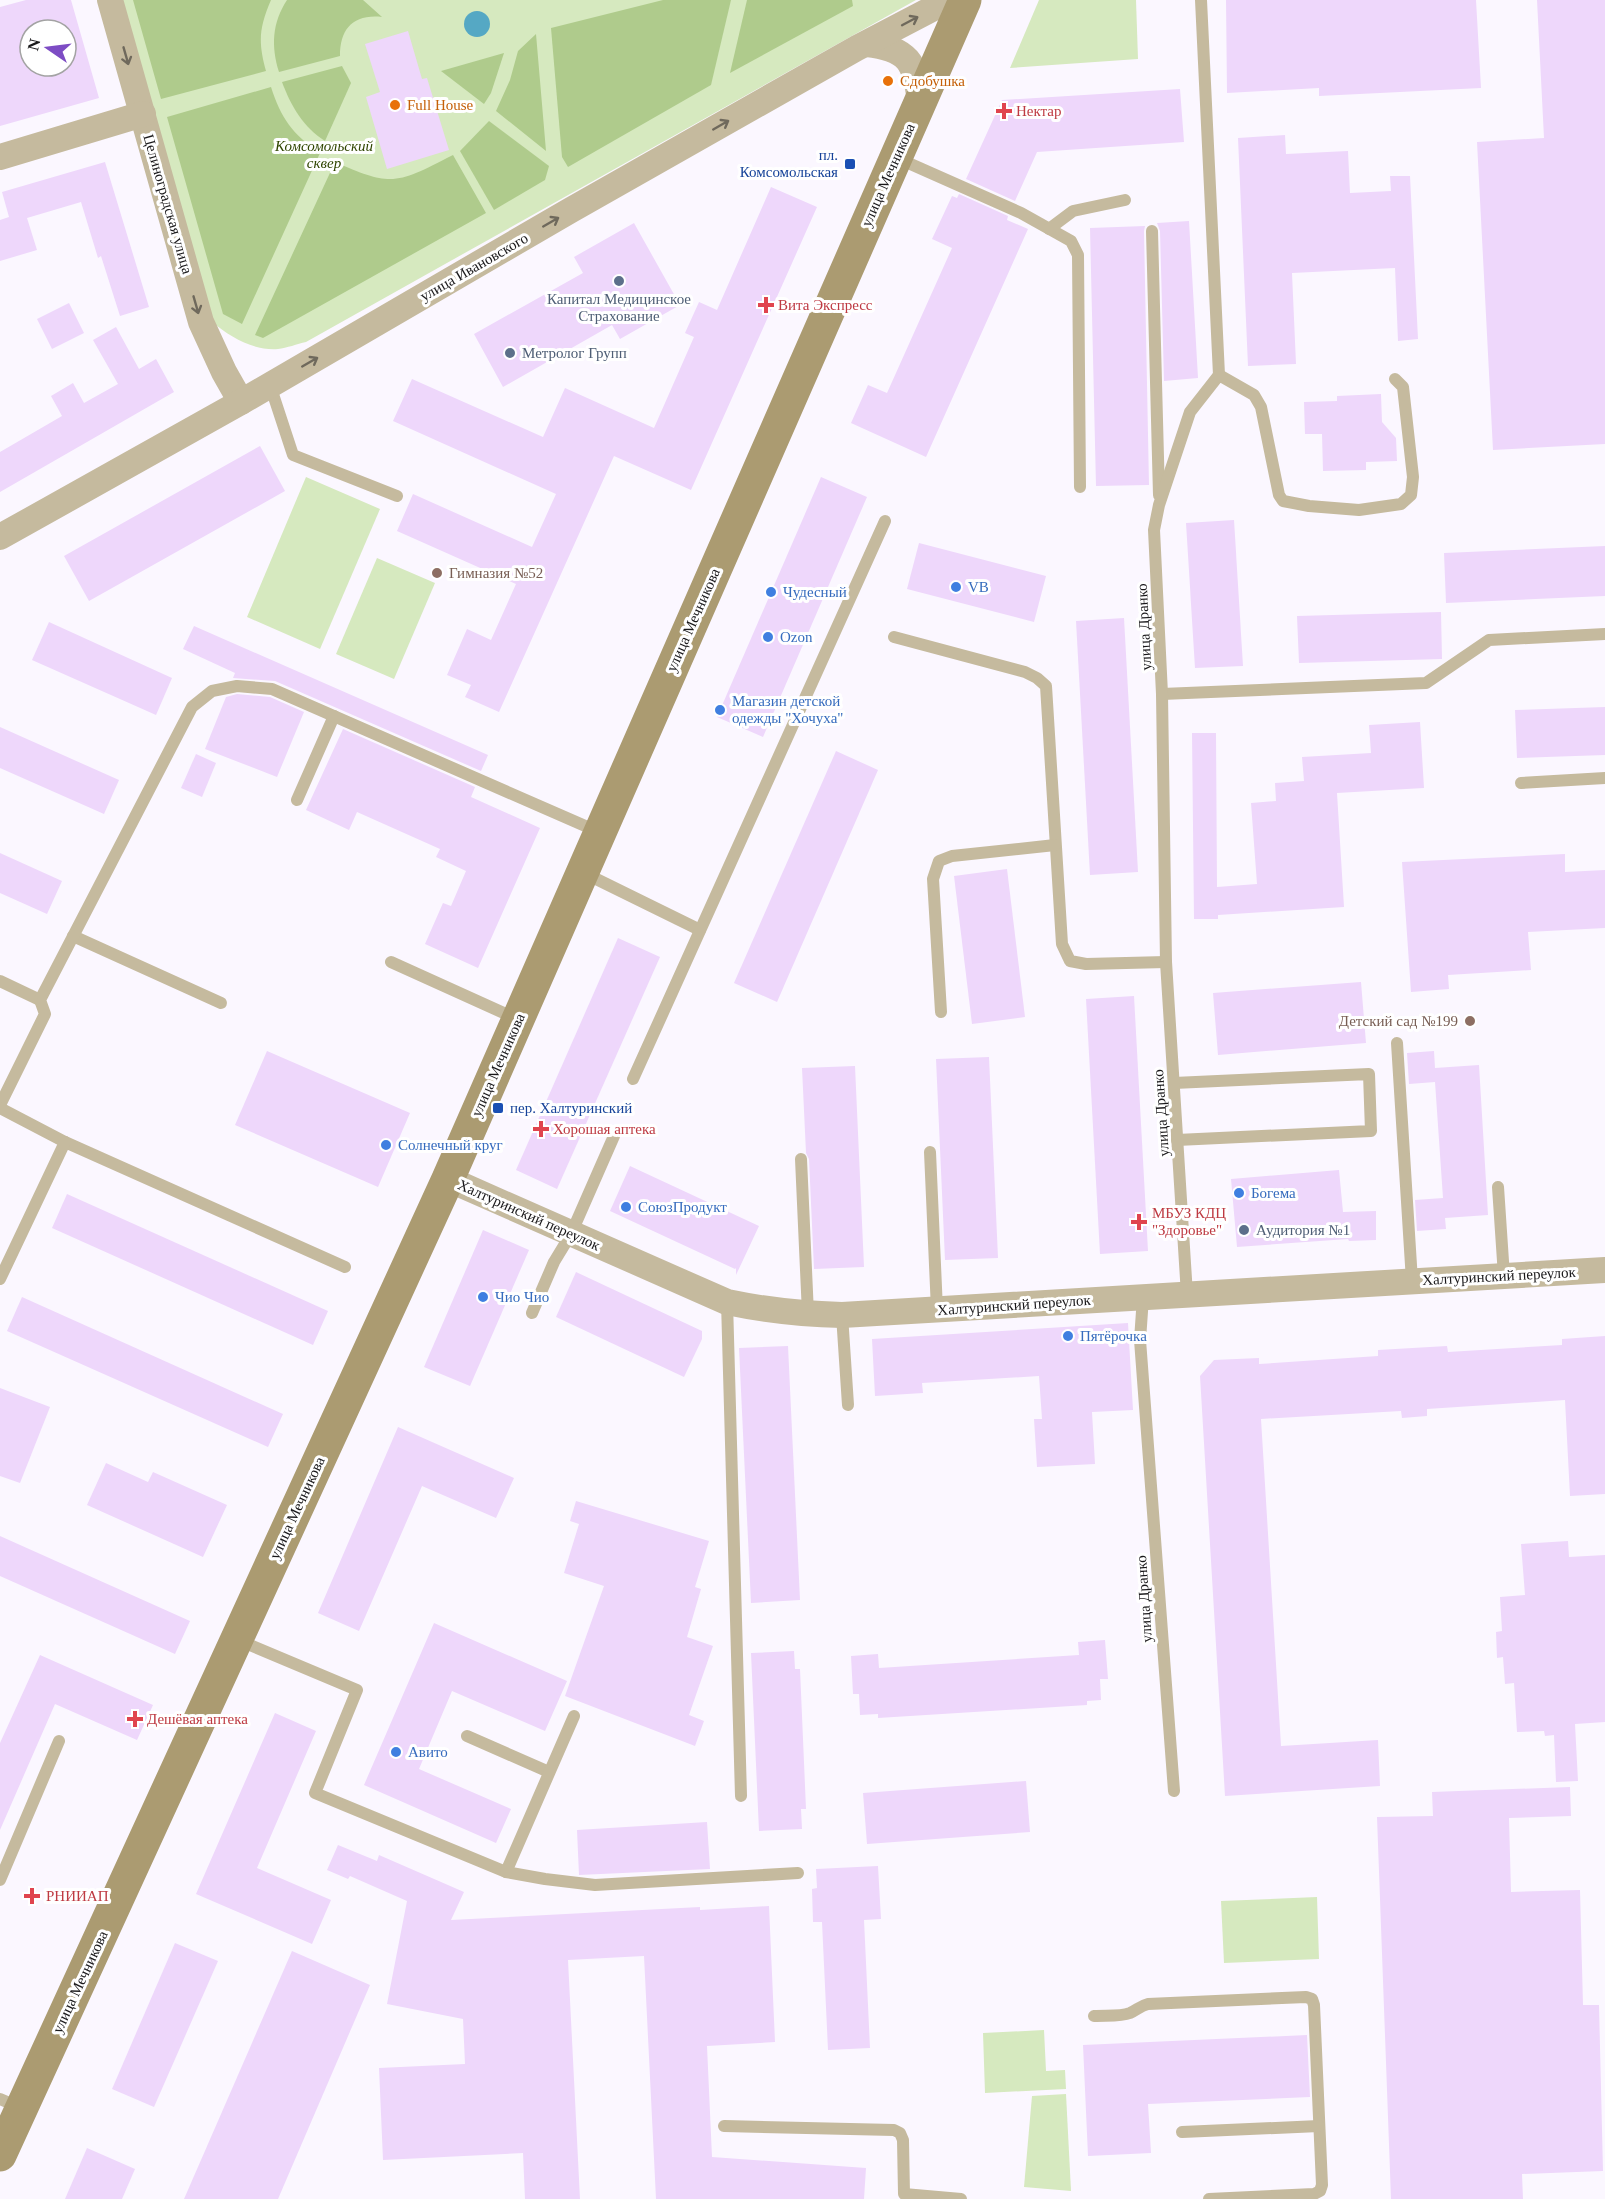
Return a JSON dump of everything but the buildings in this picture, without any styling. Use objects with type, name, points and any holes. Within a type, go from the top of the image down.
[{"type":"main road","name":"улица Мечникова","points":[[0,2155],[11,2103],[237,1639],[448,1179],[965,0]]},
{"type":"street","name":"Целиноградская улица","points":[[110,0],[201,322],[241,402]]},
{"type":"street","name":"улица Ивановского","points":[[0,537],[241,402],[571,210],[857,48],[949,0]]},
{"type":"street","points":[[867,44],[884,46],[906,57],[916,73],[920,101]]},
{"type":"street","points":[[0,157],[142,114]]},
{"type":"street","name":"Халтуринский переулок","points":[[448,1179],[727,1302],[758,1309],[808,1314],[842,1315],[937,1310],[1605,1270]]},
{"type":"lane","points":[[1201,0],[1218,375],[1254,395],[1261,407],[1279,495],[1283,501],[1309,506],[1359,510],[1401,504],[1411,495],[1413,477],[1403,387],[1395,379]]},
{"type":"lane","points":[[896,157],[1021,213],[1071,241],[1078,255],[1080,487]]},
{"type":"lane","points":[[1049,229],[1073,211],[1125,200]]},
{"type":"lane","points":[[1152,231],[1160,505]]},
{"type":"lane","name":"улица Дранко","points":[[1187,1295],[1166,962],[1162,694],[1154,530],[1190,412],[1218,375]]},
{"type":"lane","points":[[270,385],[294,455],[397,496]]},
{"type":"lane","points":[[633,1079],[885,521]]},
{"type":"lane","points":[[1162,694],[1426,683],[1489,640],[1605,634]]},
{"type":"lane","points":[[894,637],[1025,672],[1046,686],[1062,944],[1070,961],[1086,964],[1166,962]]},
{"type":"lane","points":[[40,1000],[192,707],[212,692],[237,686],[272,689],[600,833]]},
{"type":"lane","points":[[297,800],[334,716]]},
{"type":"lane","points":[[1521,783],[1605,778]]},
{"type":"lane","points":[[941,1012],[933,879],[939,861],[952,856],[1055,845]]},
{"type":"lane","points":[[582,873],[700,930]]},
{"type":"lane","points":[[73,936],[221,1003]]},
{"type":"lane","points":[[391,962],[518,1019]]},
{"type":"lane","points":[[0,981],[40,1000],[45,1014],[0,1106],[65,1142],[345,1267]]},
{"type":"lane","points":[[1397,1043],[1412,1281]]},
{"type":"lane","points":[[1174,1083],[1369,1074],[1371,1131],[1177,1140]]},
{"type":"lane","points":[[532,1313],[554,1262],[571,1234],[614,1136]]},
{"type":"lane","points":[[0,1279],[65,1142]]},
{"type":"lane","points":[[930,1152],[937,1310]]},
{"type":"lane","points":[[801,1159],[808,1314]]},
{"type":"lane","points":[[1498,1187],[1504,1276]]},
{"type":"lane","name":"улица Дранко","points":[[1143,1297],[1140,1340],[1174,1791]]},
{"type":"lane","points":[[727,1302],[741,1796]]},
{"type":"lane","points":[[842,1315],[848,1405]]},
{"type":"lane","points":[[237,1639],[357,1690],[315,1793],[506,1872],[545,1879],[595,1885],[798,1873]]},
{"type":"lane","points":[[506,1872],[574,1716]]},
{"type":"lane","points":[[467,1736],[549,1772]]},
{"type":"lane","points":[[0,1880],[59,1741]]},
{"type":"lane","points":[[1094,2016],[1131,2013],[1140,2006],[1148,2004],[1306,1997],[1312,1999],[1322,2185],[1320,2191],[1314,2194],[1209,2199]]},
{"type":"lane","points":[[724,2126],[894,2130],[900,2133],[903,2140],[904,2197],[961,2199]]},
{"type":"lane","points":[[1182,2132],[1319,2126]]},
{"type":"green space","name":"Комсомольский сквер","points":[[120,0],[916,0],[306,342],[269,349],[243,342],[212,322]]},
{"type":"green space","points":[[133,0],[271,0],[261,35],[266,71],[161,99]]},
{"type":"green space","points":[[287,0],[363,0],[382,17],[363,18],[350,25],[342,38],[340,56],[279,72],[274,35],[278,17]]},
{"type":"green space","points":[[663,0],[731,0],[711,85],[568,167],[562,157],[551,28]]},
{"type":"green space","points":[[747,0],[852,0],[853,6],[730,73]]},
{"type":"green space","points":[[1039,0],[1136,0],[1138,59],[1010,68]]},
{"type":"green space","points":[[536,34],[546,151],[496,111],[510,80],[518,51]]},
{"type":"green space","points":[[504,53],[491,93],[484,104],[441,71]]},
{"type":"green space","points":[[342,66],[351,83],[325,141],[310,129],[299,115],[282,82]]},
{"type":"green space","points":[[271,87],[279,108],[289,124],[302,139],[320,153],[242,324],[223,314],[167,117]]},
{"type":"green space","points":[[489,121],[549,166],[545,180],[494,210],[460,151]]},
{"type":"green space","points":[[453,155],[486,213],[263,338],[255,335],[335,162],[370,176],[395,179],[420,172]]},
{"type":"green space","points":[[306,477],[380,509],[320,649],[247,617]]},
{"type":"green space","points":[[377,558],[435,583],[394,679],[336,654]]},
{"type":"green space","points":[[1317,1897],[1319,1959],[1224,1963],[1221,1901]]},
{"type":"green space","points":[[1044,2030],[1046,2071],[1065,2070],[1066,2089],[985,2093],[983,2033]]},
{"type":"green space","points":[[1066,2094],[1071,2191],[1024,2187],[1032,2096]]},
{"type":"water","points":[[477,11],[486,15],[490,24],[486,33],[477,37],[468,33],[464,24],[468,15]]},
{"type":"place","name":"Сдобушка","points":[[888,81]]},
{"type":"place","name":"Full House","points":[[395,105]]},
{"type":"place","name":"Нектар","points":[[1004,111]]},
{"type":"place","name":"пл. Комсомольская","points":[[850,164]]},
{"type":"place","name":"Капитал Медицинское Страхование","points":[[619,281]]},
{"type":"place","name":"Вита Экспресс","points":[[766,305]]},
{"type":"place","name":"Метролог Групп","points":[[510,353]]},
{"type":"place","name":"Гимназия №52","points":[[437,573]]},
{"type":"place","name":"VB","points":[[956,587]]},
{"type":"place","name":"Чудесный","points":[[771,592]]},
{"type":"place","name":"Ozon","points":[[768,637]]},
{"type":"place","name":"Магазин детской одежды \"Хочуха\"","points":[[720,710]]},
{"type":"place","name":"Детский сад №199","points":[[1470,1021]]},
{"type":"place","name":"пер. Халтуринский","points":[[498,1108]]},
{"type":"place","name":"Хорошая аптека","points":[[541,1129]]},
{"type":"place","name":"Солнечный круг","points":[[386,1145]]},
{"type":"place","name":"Богема","points":[[1239,1193]]},
{"type":"place","name":"СоюзПродукт","points":[[626,1207]]},
{"type":"place","name":"МБУЗ КДЦ \"Здоровье\"","points":[[1139,1222]]},
{"type":"place","name":"Аудитория №1","points":[[1244,1230]]},
{"type":"place","name":"Чио Чио","points":[[483,1297]]},
{"type":"place","name":"Пятёрочка","points":[[1068,1336]]},
{"type":"place","name":"Дешёвая аптека","points":[[135,1719]]},
{"type":"place","name":"Авито","points":[[396,1752]]},
{"type":"place","name":"РНИИАП","points":[[32,1896]]}]
